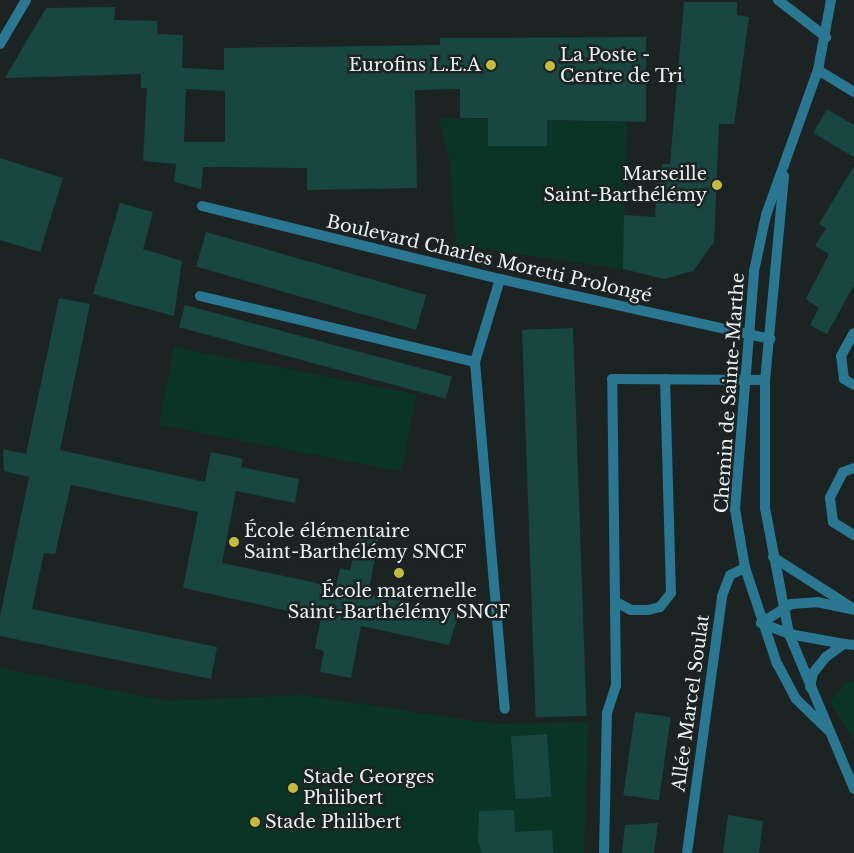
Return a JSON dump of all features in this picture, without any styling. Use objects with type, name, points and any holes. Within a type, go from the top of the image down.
[{"type":"street","points":[[0,44],[26,0]]},
{"type":"street","points":[[778,0],[826,37]]},
{"type":"street","name":"Chemin de Sainte-Marthe","points":[[828,730],[796,699],[761,623],[745,568],[735,509],[744,378],[756,262],[766,215],[818,70],[826,37],[831,0]]},
{"type":"street","points":[[818,70],[854,92]]},
{"type":"street","name":"Chemin de Sainte-Marthe","points":[[786,158],[765,380],[765,508],[788,634],[854,789]]},
{"type":"street","name":"Boulevard Charles Moretti Prolongé","points":[[202,206],[500,280],[770,340]]},
{"type":"street","points":[[500,280],[475,362],[505,709]]},
{"type":"street","points":[[200,296],[475,362]]},
{"type":"street","points":[[854,332],[841,356],[844,379],[854,384]]},
{"type":"street","points":[[604,853],[607,713],[616,686],[612,379],[744,378],[765,380]]},
{"type":"street","points":[[616,602],[631,610],[648,610],[660,607],[671,593],[666,379]]},
{"type":"street","points":[[854,468],[843,472],[830,498],[833,522],[854,535]]},
{"type":"street","points":[[773,557],[854,609]]},
{"type":"street","name":"Allée Marcel Soulat","points":[[687,853],[722,596],[730,575],[745,568]]},
{"type":"street","points":[[761,623],[783,608],[817,602],[854,609]]},
{"type":"street","points":[[761,623],[788,634],[849,644]]},
{"type":"street","points":[[810,687],[813,673],[826,657],[849,644]]},
{"type":"green space","points":[[439,118],[627,122],[623,269],[456,245],[450,162]]},
{"type":"green space","points":[[174,347],[416,394],[401,472],[159,425]]},
{"type":"green space","name":"Stade Georges Philibert","points":[[0,668],[168,701],[301,695],[495,724],[588,722],[584,853],[0,853]]},
{"type":"green space","points":[[854,681],[854,739],[830,702],[846,682]]},
{"type":"building","points":[[684,2],[737,2],[737,15],[749,17],[734,124],[719,124],[714,242],[693,271],[664,279],[623,269],[624,215],[655,217],[657,175],[661,176],[662,164],[670,164]]},
{"type":"building","points":[[115,7],[114,20],[157,21],[158,34],[183,35],[182,68],[224,70],[224,48],[440,45],[440,38],[646,37],[646,122],[547,120],[547,146],[488,146],[488,118],[460,118],[460,89],[415,90],[417,188],[307,190],[307,168],[203,167],[201,189],[174,182],[176,164],[143,161],[147,88],[141,88],[141,74],[5,78],[46,8]],"holes":[[[186,89],[225,91],[225,142],[184,142]]]},
{"type":"building","points":[[827,109],[854,125],[854,157],[813,133]]},
{"type":"building","points":[[0,158],[63,178],[40,252],[0,240]]},
{"type":"building","points":[[854,166],[854,285],[827,334],[810,325],[819,308],[806,299],[829,254],[815,246],[826,228],[819,224]]},
{"type":"building","points":[[120,203],[153,212],[143,249],[182,261],[174,316],[93,294]]},
{"type":"building","points":[[206,232],[426,295],[416,330],[196,267]]},
{"type":"building","points":[[59,298],[90,304],[60,450],[205,482],[211,452],[243,459],[241,467],[299,479],[295,503],[236,491],[222,563],[336,587],[340,568],[350,571],[358,531],[379,536],[368,594],[459,613],[449,645],[361,626],[351,678],[320,672],[324,651],[315,648],[321,618],[183,588],[198,512],[71,485],[55,554],[44,553],[32,609],[217,647],[211,679],[0,636],[0,616],[29,477],[4,471],[3,449],[26,454]]},
{"type":"building","points":[[185,305],[452,376],[446,399],[179,327]]},
{"type":"building","points":[[573,328],[587,716],[536,718],[522,330]]},
{"type":"building","points":[[635,712],[671,717],[659,800],[623,795]]},
{"type":"building","points":[[547,734],[551,797],[515,799],[511,737]]},
{"type":"building","points":[[514,810],[515,832],[552,830],[553,853],[482,853],[478,842],[479,811]]},
{"type":"building","points":[[728,815],[763,821],[759,853],[723,853]]},
{"type":"building","points":[[658,823],[654,853],[622,853],[625,825]]},
{"type":"place","name":"Eurofins L.E.A","points":[[491,65]]},
{"type":"place","name":"La Poste - Centre de Tri","points":[[550,66]]},
{"type":"place","name":"Marseille Saint-Barthélémy","points":[[717,185]]},
{"type":"place","name":"École élémentaire Saint-Barthélémy SNCF","points":[[234,542]]},
{"type":"place","name":"École maternelle Saint-Barthélémy SNCF","points":[[399,573]]},
{"type":"place","name":"Stade Georges Philibert","points":[[293,788]]},
{"type":"place","name":"Stade Philibert","points":[[255,822]]}]
